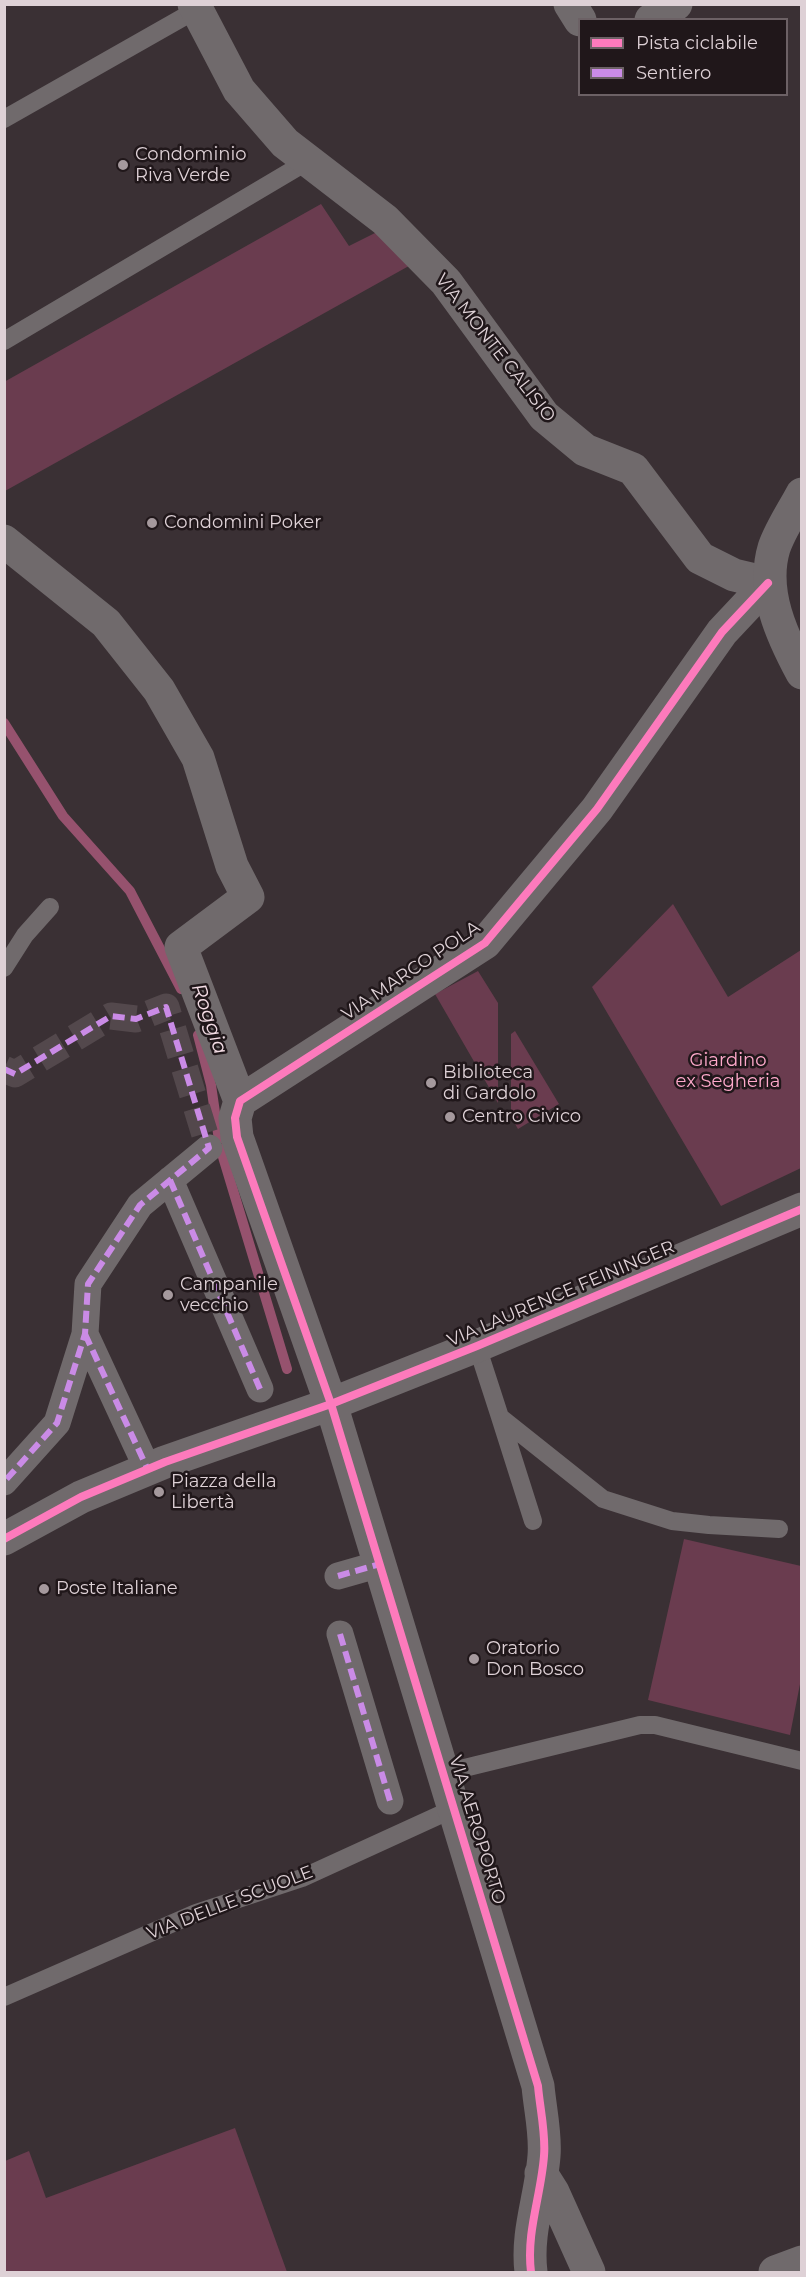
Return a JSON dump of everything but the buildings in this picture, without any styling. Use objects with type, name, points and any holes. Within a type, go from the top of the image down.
[{"type":"street","points":[[570,4],[579,18]]},
{"type":"street","points":[[654,18],[676,4]]},
{"type":"street","name":"VIA MONTE CALISIO","points":[[195,7],[239,90],[285,143],[385,220],[446,282],[544,416],[585,450],[633,469],[700,558],[734,575],[768,583]]},
{"type":"street","points":[[801,494],[774,548],[768,583],[785,642],[801,673]]},
{"type":"street","points":[[4,541],[106,623],[159,690],[198,758],[232,866],[248,897],[181,947],[240,1101],[235,1118],[237,1137],[331,1404],[148,1470],[81,1497],[4,1539]]},
{"type":"street","name":"VIA MARCO POLA","points":[[240,1101],[485,943],[597,809],[722,632],[768,583]]},
{"type":"street","points":[[4,1482],[57,1423],[85,1334],[88,1284],[140,1205],[209,1148]]},
{"type":"street","points":[[170,1180],[260,1389]]},
{"type":"street","name":"VIA LAURENCE FEININGER","points":[[331,1404],[477,1346],[801,1209]]},
{"type":"street","points":[[85,1334],[148,1470]]},
{"type":"street","name":"VIA AEROPORTO","points":[[331,1404],[538,2086],[544,2156],[533,2212],[529,2255],[531,2272]]},
{"type":"street","points":[[338,1576],[380,1564]]},
{"type":"street","points":[[340,1634],[390,1801]]},
{"type":"street","points":[[541,2173],[553,2192],[589,2272]]},
{"type":"street","points":[[776,2272],[801,2262]]},
{"type":"lane","points":[[4,119],[195,7]]},
{"type":"lane","points":[[4,342],[308,161]]},
{"type":"lane","points":[[4,968],[25,935],[50,907]]},
{"type":"lane","points":[[477,1346],[533,1521]]},
{"type":"lane","points":[[500,1417],[603,1499],[672,1521],[709,1526],[779,1529]]},
{"type":"lane","name":"VIA AEROPORTO","points":[[444,1773],[640,1725],[655,1725],[801,1761]]},
{"type":"lane","name":"VIA DELLE SCUOLE","points":[[4,1997],[195,1913],[303,1878],[454,1808]]},
{"type":"green space","points":[[321,204],[349,246],[383,229],[416,262],[5,491],[4,382]]},
{"type":"green space","name":"Giardino ex Segheria","points":[[673,904],[728,997],[801,950],[801,1168],[721,1206],[592,987]]},
{"type":"green space","points":[[478,971],[498,1003],[498,1103],[435,994]]},
{"type":"green space","points":[[515,1031],[559,1104],[518,1129],[511,1117],[511,1034]]},
{"type":"green space","points":[[684,1539],[801,1566],[801,1679],[790,1735],[648,1700]]},
{"type":"green space","points":[[235,2128],[287,2272],[5,2272],[5,2161],[29,2151],[46,2198]]},
{"type":"waterway","name":"Roggia","points":[[4,723],[63,816],[130,891],[181,989]]},
{"type":"waterway","name":"Roggia","points":[[198,1035],[211,1085],[220,1147],[287,1369]]},
{"type":"tunnel","points":[[4,1069],[15,1074],[111,1016],[136,1019],[166,1007],[209,1148]]},
{"type":"marked path","points":[[4,1069],[15,1074],[111,1016],[136,1019],[166,1007],[209,1148],[140,1205],[88,1284],[85,1334],[57,1423],[4,1482]]},
{"type":"marked path","points":[[170,1180],[260,1389]]},
{"type":"marked path","points":[[85,1334],[148,1470]]},
{"type":"marked path","points":[[338,1576],[380,1564]]},
{"type":"marked path","points":[[340,1634],[390,1801]]},
{"type":"cycle path","points":[[531,2272],[530,2243],[544,2148],[538,2086],[331,1404],[237,1137],[235,1118],[240,1101],[485,943],[597,809],[722,632],[768,583]]},
{"type":"cycle path","points":[[4,1539],[81,1497],[165,1462],[331,1404],[477,1346],[802,1209]]},
{"type":"place","name":"Condominio Riva Verde","points":[[123,165]]},
{"type":"place","name":"Condomini Poker","points":[[152,523]]},
{"type":"place","name":"Biblioteca di Gardolo","points":[[431,1083]]},
{"type":"place","name":"Centro Civico","points":[[450,1117]]},
{"type":"place","name":"Campanile vecchio","points":[[168,1295]]},
{"type":"place","name":"Piazza della Libertà","points":[[159,1492]]},
{"type":"place","name":"Poste Italiane","points":[[44,1589]]},
{"type":"place","name":"Oratorio Don Bosco","points":[[474,1659]]}]
